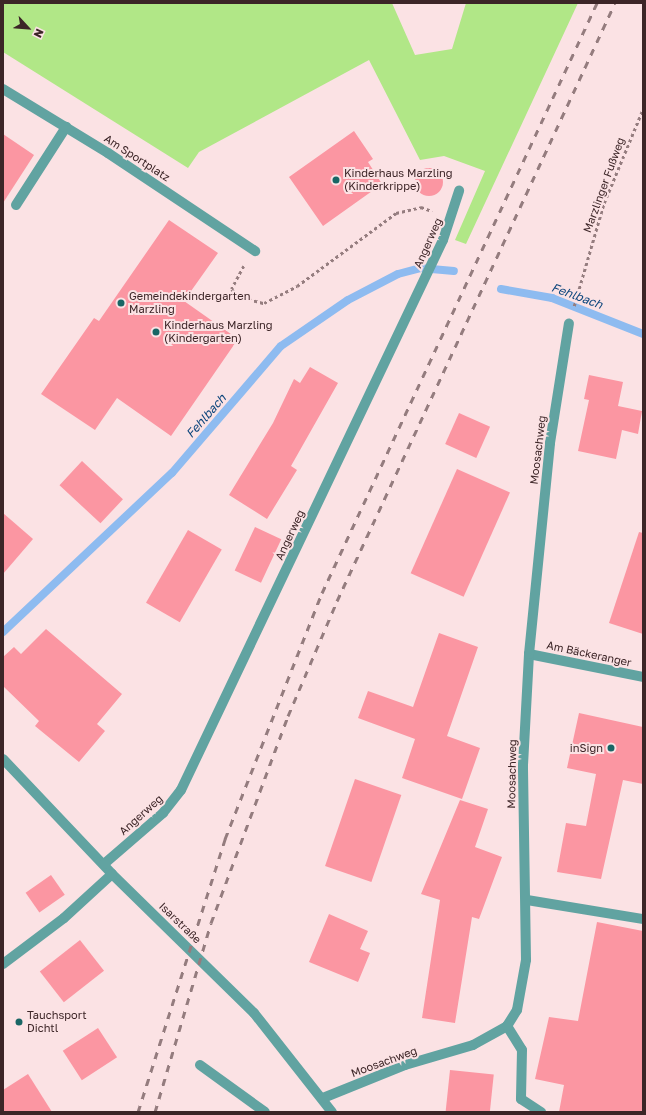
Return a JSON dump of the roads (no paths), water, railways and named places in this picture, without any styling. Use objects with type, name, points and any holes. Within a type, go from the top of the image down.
[{"type":"street","name":"Am Sportplatz","points":[[3,89],[66,128],[255,251]]},
{"type":"street","points":[[16,205],[66,128]]},
{"type":"street","name":"Angerweg","points":[[104,864],[163,813],[181,790],[443,240],[452,218],[459,191]]},
{"type":"street","name":"Moosachweg","points":[[323,1098],[405,1065],[473,1046],[507,1026],[517,1010],[522,990],[527,900],[523,765],[529,654],[550,443],[569,323]]},
{"type":"street","name":"Am Bäckeranger","points":[[529,654],[643,677]]},
{"type":"street","name":"Isarstraße","points":[[3,759],[112,874],[254,1013],[323,1098],[332,1112]]},
{"type":"street","points":[[3,964],[64,918],[112,874]]},
{"type":"street","points":[[527,900],[643,919]]},
{"type":"street","points":[[507,1026],[522,1050],[521,1099],[542,1112]]},
{"type":"street","points":[[200,1065],[265,1112]]},
{"type":"waterway","name":"Fehlbach","points":[[3,632],[172,473],[281,346],[348,300],[398,274],[420,268],[454,271]]},
{"type":"waterway","name":"Fehlbach","points":[[501,289],[552,298],[643,334]]},
{"type":"railway","points":[[138,1112],[225,839],[322,593],[597,3]]},
{"type":"railway","points":[[155,1112],[211,923],[288,716],[337,601],[615,3]]},
{"type":"place","name":"Kinderhaus Marzling (Kinderkrippe)","points":[[336,180]]},
{"type":"place","name":"Gemeindekindergarten Marzling","points":[[121,303]]},
{"type":"place","name":"Kinderhaus Marzling (Kindergarten)","points":[[156,332]]},
{"type":"place","name":"inSign","points":[[611,748]]},
{"type":"place","name":"Tauchsport Dichtl","points":[[19,1022]]}]
